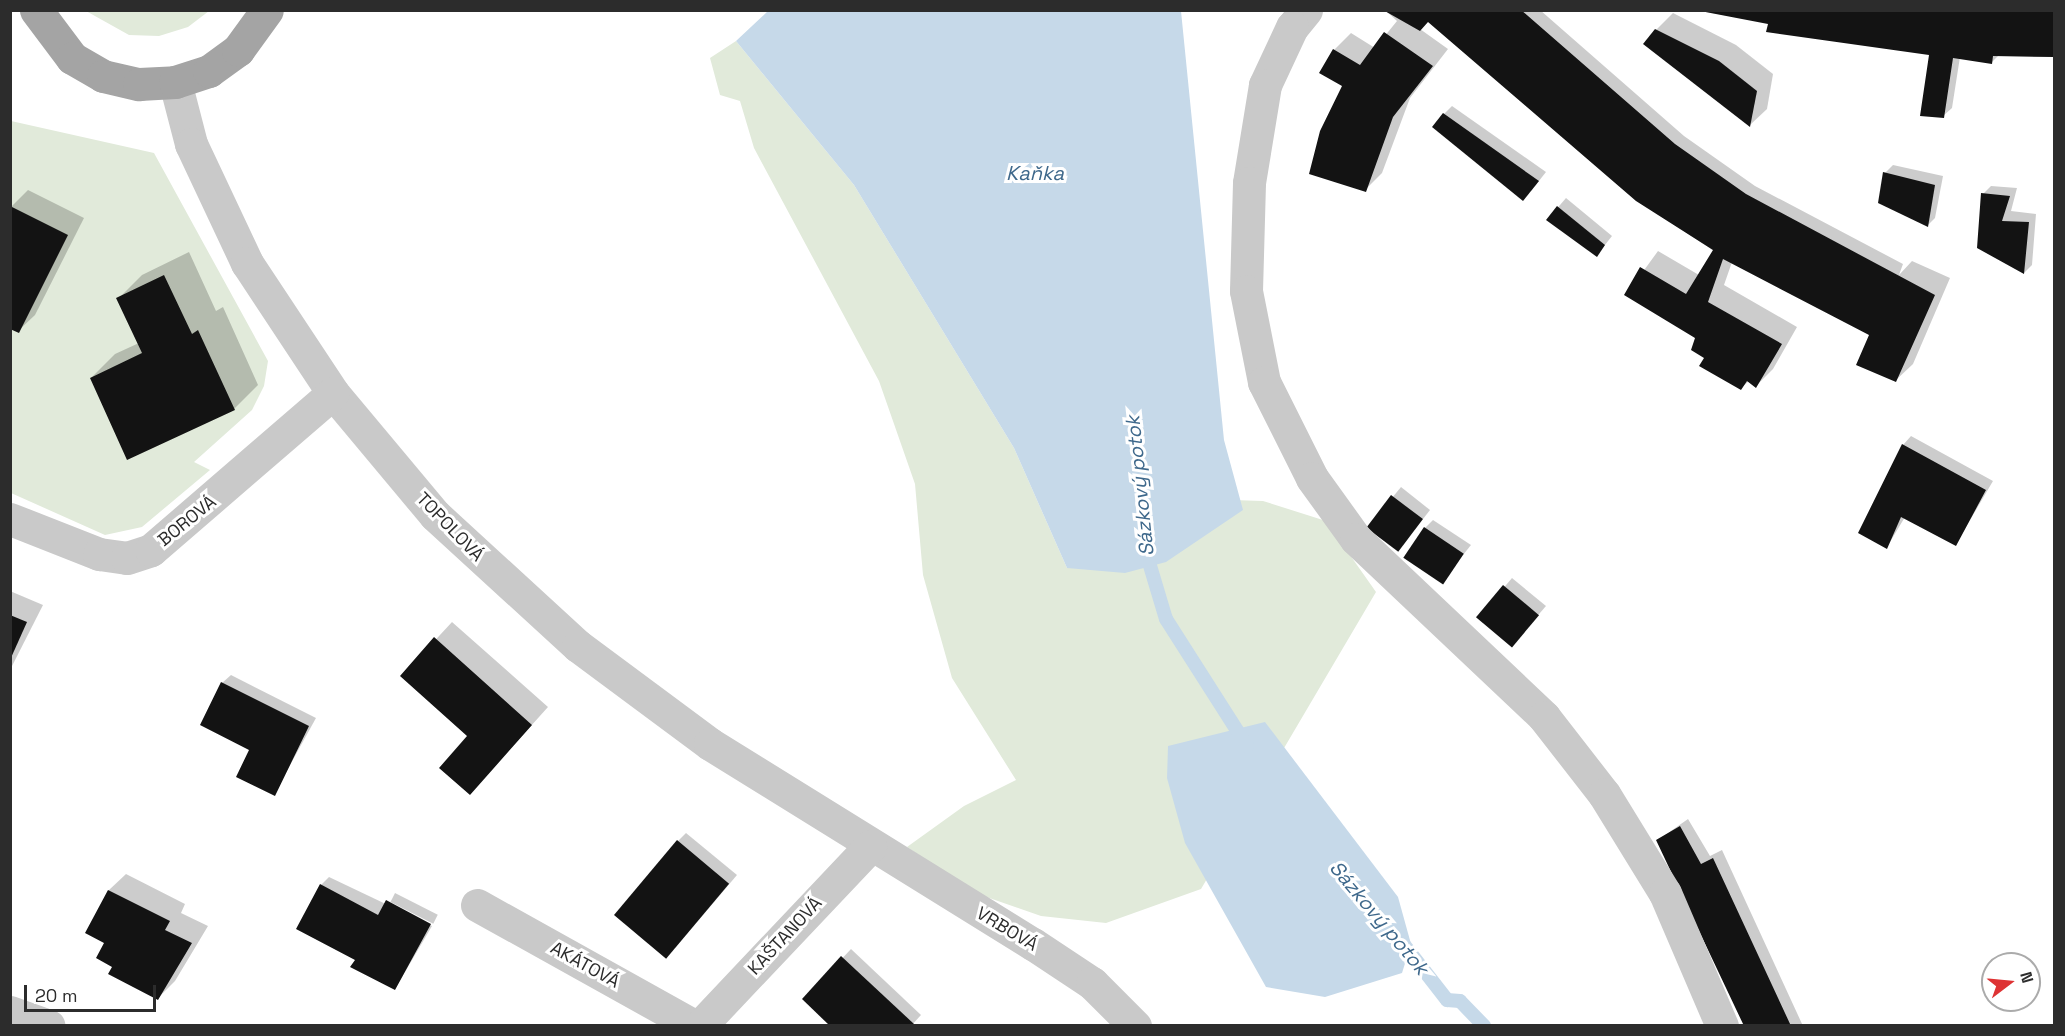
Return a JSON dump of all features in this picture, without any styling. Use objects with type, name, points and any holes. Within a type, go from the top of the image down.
[{"type":"main road","points":[[10,20],[41,21],[72,58],[103,76],[139,84],[175,82],[209,71],[238,50],[267,10]]},
{"type":"street","points":[[1306,10],[1292,27],[1265,86],[1249,183],[1246,291],[1264,382],[1312,478],[1356,538],[1544,717],[1604,794],[1665,893],[1722,1026]]},
{"type":"street","name":"TOPOLOVÁ","points":[[175,82],[191,144],[217,206],[247,263],[333,393],[435,515],[578,646],[710,744],[870,846]]},
{"type":"street","name":"BOROVÁ","points":[[10,519],[99,554],[127,558],[151,549],[333,393]]},
{"type":"street","name":"KAŠTANOVÁ","points":[[700,1026],[870,846]]},
{"type":"street","name":"VRBOVÁ","points":[[870,846],[1082,977],[1135,1026]]},
{"type":"street","name":"AKÁTOVÁ","points":[[477,905],[694,1026]]},
{"type":"street","points":[[10,1012],[49,1026]]},
{"type":"green space","points":[[86,11],[209,11],[188,27],[159,36],[129,35]]},
{"type":"green space","points":[[736,41],[854,185],[1014,448],[1067,568],[1232,500],[1263,501],[1326,521],[1376,592],[1201,889],[1106,923],[1041,916],[975,893],[907,847],[964,806],[1016,780],[952,678],[923,575],[915,484],[879,381],[754,148],[740,101],[720,95],[710,58]]},
{"type":"green space","points":[[11,121],[154,153],[268,361],[264,386],[252,410],[194,462],[210,470],[142,527],[105,535],[11,493]]},
{"type":"water","name":"Kaňka","points":[[768,11],[1181,11],[1224,440],[1243,510],[1166,562],[1125,573],[1067,568],[1014,448],[854,185],[736,41]]},
{"type":"water","points":[[1265,722],[1398,897],[1411,944],[1402,973],[1325,997],[1266,987],[1185,843],[1167,778],[1168,746]]},
{"type":"building","points":[[1383,10],[1521,10],[1675,144],[1746,194],[1935,295],[1896,382],[1856,365],[1869,335],[1723,259],[1708,302],[1782,344],[1756,388],[1747,381],[1741,390],[1699,366],[1704,358],[1691,350],[1695,338],[1624,295],[1640,267],[1686,294],[1713,250],[1636,201],[1428,22],[1420,31]]},
{"type":"building","points":[[1695,10],[2054,10],[2054,57],[1993,56],[1992,64],[1953,58],[1944,118],[1920,116],[1929,55],[1766,32],[1768,24]]},
{"type":"building","points":[[1655,29],[1719,61],[1757,91],[1750,127],[1643,44]]},
{"type":"building","points":[[1384,32],[1433,66],[1393,117],[1366,192],[1309,174],[1320,131],[1342,86],[1319,73],[1333,49],[1360,65]]},
{"type":"building","points":[[1443,113],[1539,181],[1523,201],[1432,127]]},
{"type":"building","points":[[1883,172],[1935,185],[1928,227],[1878,203]]},
{"type":"building","points":[[1981,193],[2010,196],[2002,221],[2029,222],[2024,274],[1977,248]]},
{"type":"building","points":[[10,206],[68,235],[19,333],[10,329]]},
{"type":"building","points":[[1557,206],[1605,245],[1597,257],[1546,220]]},
{"type":"building","points":[[164,275],[192,334],[198,330],[235,410],[127,460],[90,378],[142,353],[116,298]]},
{"type":"building","points":[[1902,444],[1986,490],[1956,546],[1901,517],[1887,549],[1858,533]]},
{"type":"building","points":[[1391,495],[1423,519],[1398,552],[1366,528]]},
{"type":"building","points":[[1424,527],[1464,554],[1443,585],[1403,558]]},
{"type":"building","points":[[1503,585],[1539,615],[1512,647],[1476,617]]},
{"type":"building","points":[[10,615],[27,622],[10,660]]},
{"type":"building","points":[[434,637],[532,725],[470,795],[439,768],[467,736],[400,676]]},
{"type":"building","points":[[221,682],[309,726],[275,796],[236,777],[249,750],[200,725]]},
{"type":"building","points":[[1680,826],[1701,864],[1713,858],[1791,1026],[1744,1026],[1656,840]]},
{"type":"building","points":[[677,840],[729,884],[666,959],[614,915]]},
{"type":"building","points":[[320,884],[378,915],[386,900],[431,924],[395,990],[350,967],[355,960],[296,929]]},
{"type":"building","points":[[108,890],[170,921],[165,930],[192,943],[158,1000],[108,974],[112,967],[96,958],[104,943],[85,933]]},
{"type":"building","points":[[841,956],[914,1024],[913,1026],[830,1026],[802,999]]},
{"type":"waterway","name":"Sázkový potok","points":[[1145,549],[1166,619],[1247,746]]},
{"type":"waterway","name":"Sázkový potok","points":[[1398,937],[1447,1000],[1460,1001],[1484,1026]]}]
